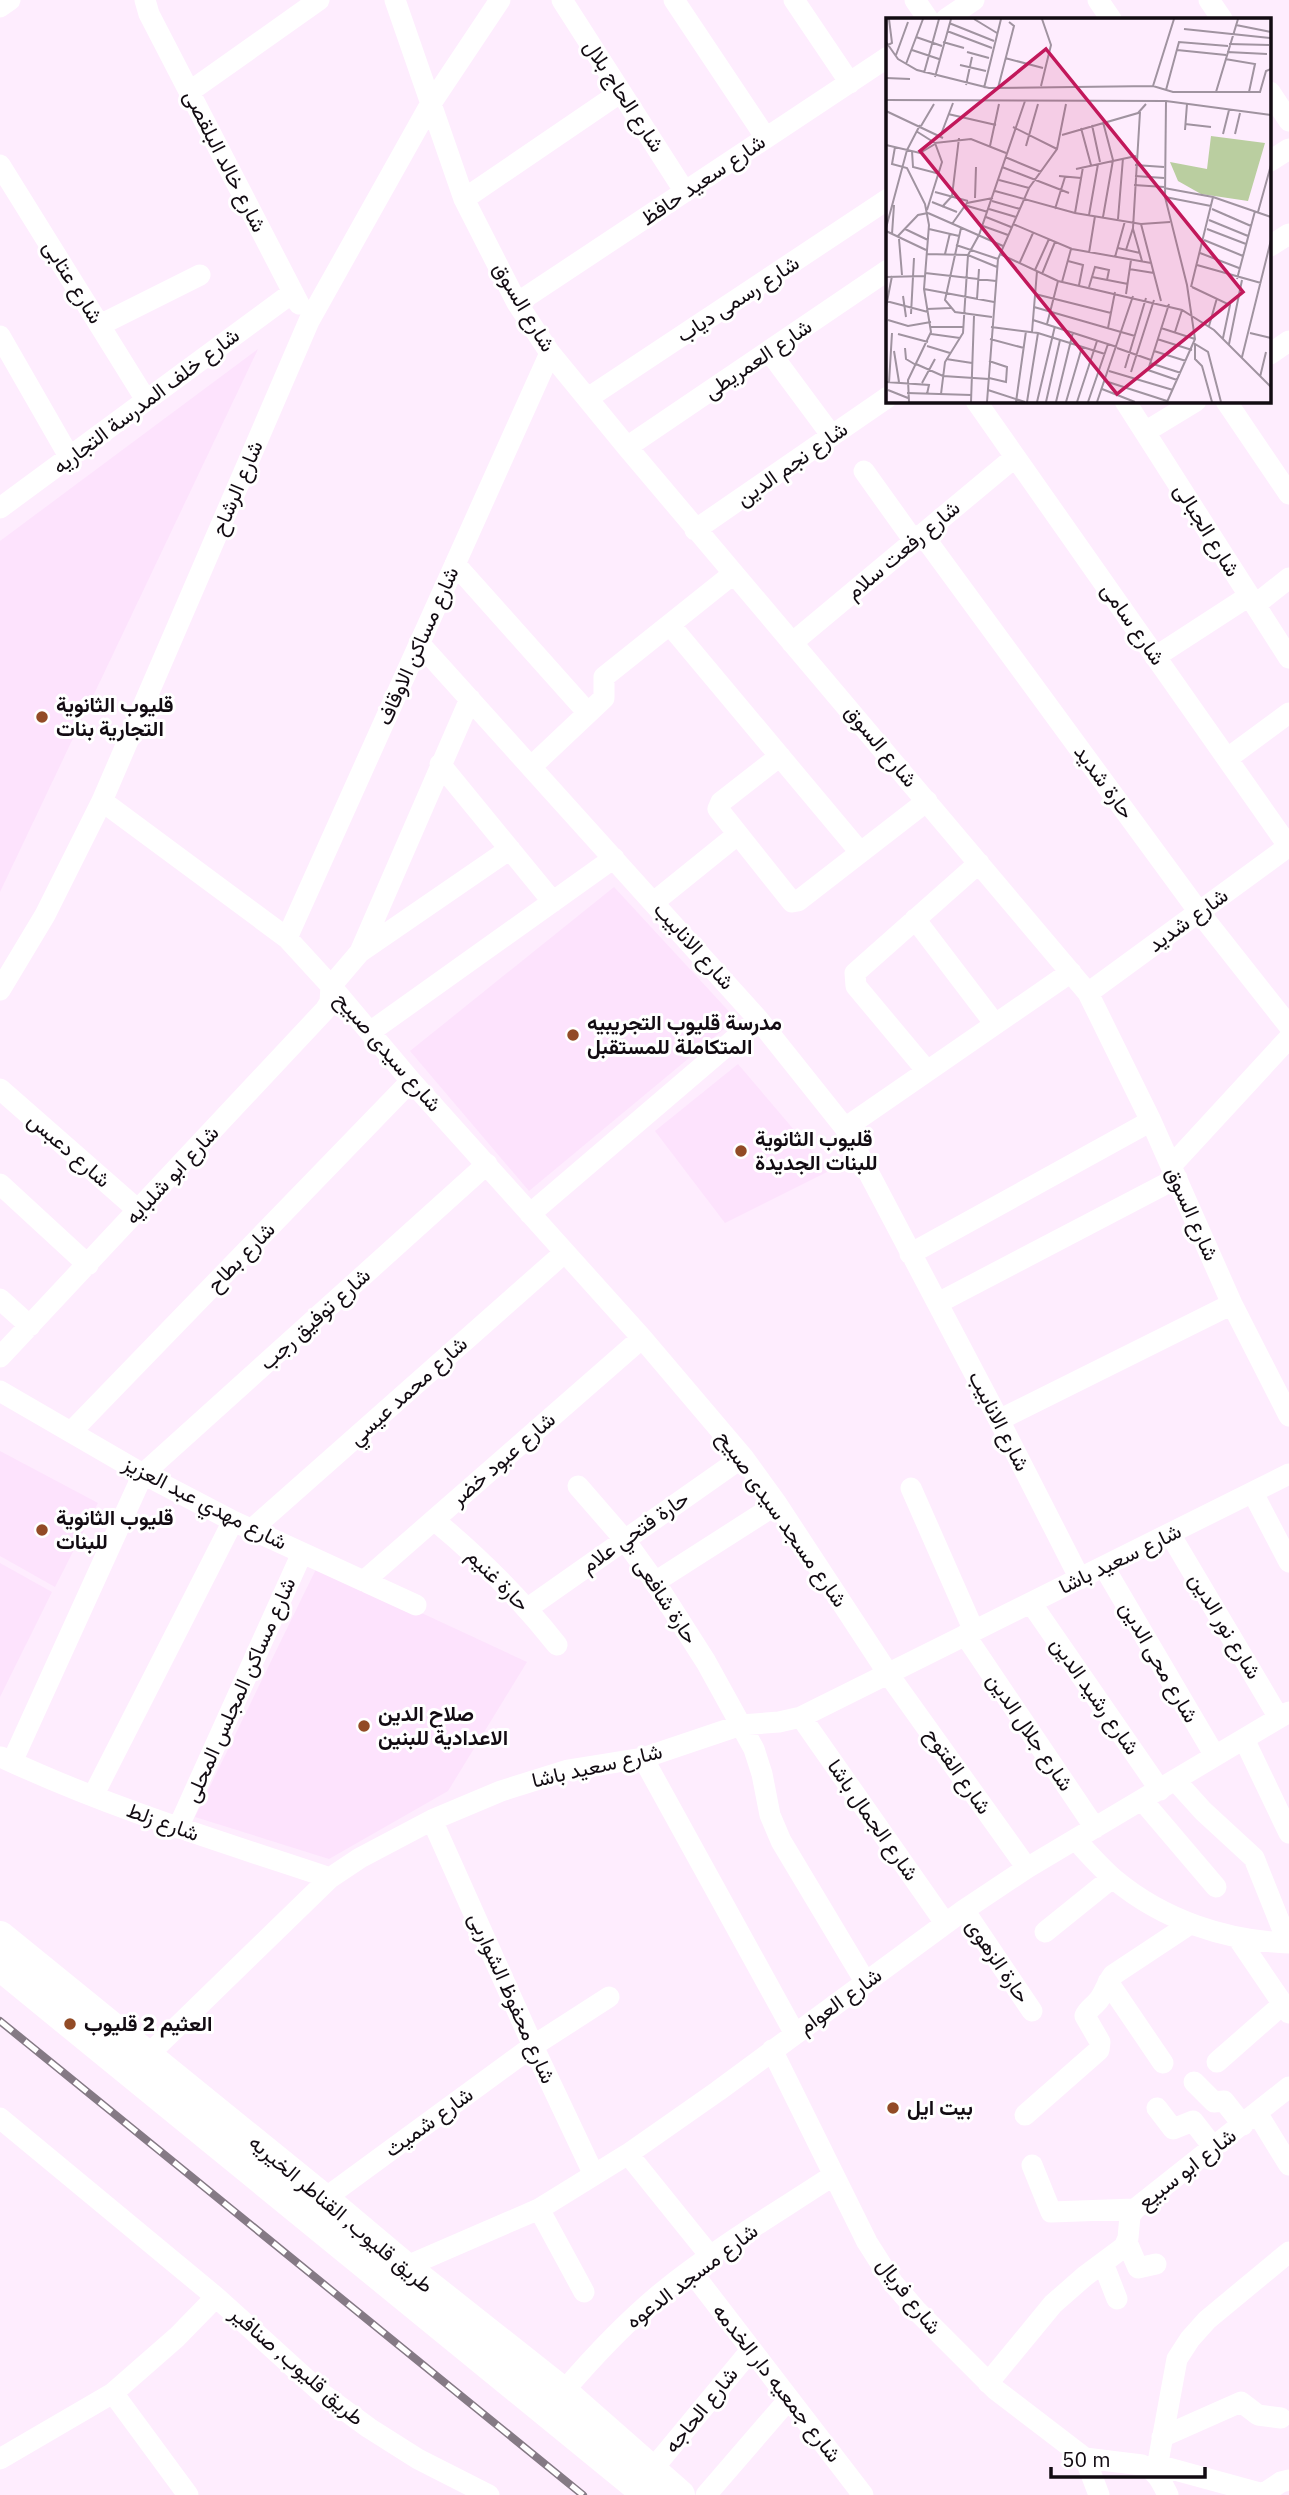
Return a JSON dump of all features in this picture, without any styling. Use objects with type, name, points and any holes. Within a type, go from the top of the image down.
[{"type":"main road","name":"طريق قليوب, القناطر الخيريه","points":[[0,1936],[324,2199],[396,2274],[563,2392],[650,2483]]},
{"type":"main road","name":"طريق قليوب, القناطر الخيريه","points":[[0,1966],[396,2274],[650,2483],[680,2495]]},
{"type":"street","points":[[0,7],[10,0]]},
{"type":"street","name":"شارع خالد البلقصى","points":[[145,0],[149,14],[188,92],[309,321]]},
{"type":"street","points":[[188,92],[319,0]]},
{"type":"street","name":"شارع السوق","points":[[395,0],[464,199],[517,303],[550,353],[695,530],[927,800],[1088,993],[1151,1121],[1232,1304],[1289,1416]]},
{"type":"street","name":"شارع الرشاح","points":[[3,980],[45,915],[102,801],[309,321],[430,105],[500,0]]},
{"type":"street","name":"شارع الحاج بلال","points":[[562,0],[685,192]]},
{"type":"street","points":[[674,0],[766,138]]},
{"type":"street","points":[[794,0],[850,83]]},
{"type":"street","points":[[915,0],[927,18]]},
{"type":"street","points":[[947,18],[974,0]]},
{"type":"street","points":[[1098,0],[1110,18]]},
{"type":"street","points":[[1209,0],[1221,18]]},
{"type":"street","name":"شارع سعيد حافظ","points":[[517,303],[886,58]]},
{"type":"street","points":[[464,199],[621,93]]},
{"type":"street","points":[[1272,95],[1289,121]]},
{"type":"street","points":[[1272,160],[1289,149]]},
{"type":"street","name":"شارع عتابى","points":[[0,165],[146,400]]},
{"type":"street","name":"شارع رسمى دياب","points":[[588,398],[886,200]]},
{"type":"street","points":[[1272,245],[1289,234]]},
{"type":"street","name":"شارع العمريطى","points":[[627,447],[886,274]]},
{"type":"street","points":[[100,325],[200,275]]},
{"type":"street","name":"شارع خلف المدرسة التجاريه","points":[[0,508],[292,293]]},
{"type":"street","points":[[0,336],[70,458]]},
{"type":"street","points":[[1272,353],[1289,341]]},
{"type":"street","points":[[769,351],[832,436]]},
{"type":"street","name":"شارع مساكن الاوقاف","points":[[287,938],[550,353]]},
{"type":"street","name":"شارع نجم الدين","points":[[695,530],[886,398]]},
{"type":"street","name":"شارع سامى","points":[[977,402],[1289,847]]},
{"type":"street","name":"شارع الجبالى","points":[[1126,402],[1289,658]]},
{"type":"street","points":[[1145,432],[1194,402]]},
{"type":"street","points":[[1227,402],[1282,466],[1289,494]]},
{"type":"street","name":"شارع رفعت سلام","points":[[792,643],[1015,457]]},
{"type":"street","name":"حارة شديد","points":[[864,471],[918,537],[1199,912],[1289,1026]]},
{"type":"street","points":[[455,564],[588,713]]},
{"type":"street","points":[[531,766],[604,698],[604,677],[733,574]]},
{"type":"street","points":[[1156,656],[1289,578]]},
{"type":"street","points":[[670,625],[860,852]]},
{"type":"street","name":"شارع الانابيب","points":[[419,643],[758,1019],[845,1128],[1080,1579]]},
{"type":"street","points":[[359,952],[470,699]]},
{"type":"street","points":[[1228,758],[1289,713]]},
{"type":"street","points":[[780,756],[719,804],[718,811],[788,900],[794,903],[927,800]]},
{"type":"street","points":[[440,764],[553,902]]},
{"type":"street","name":"شارع سيدى صبيح","points":[[102,801],[287,938],[411,1081],[642,1338]]},
{"type":"street","points":[[654,902],[737,835]]},
{"type":"street","name":"شارع شديد","points":[[1088,993],[1289,847]]},
{"type":"street","points":[[359,952],[510,849]]},
{"type":"street","points":[[370,1032],[614,858]]},
{"type":"street","points":[[928,1071],[856,986],[854,977],[857,969],[979,863]]},
{"type":"street","points":[[915,919],[995,1024]]},
{"type":"street","name":"شارع ابو شلبايه","points":[[0,1357],[325,1010],[330,1002],[331,986],[359,952]]},
{"type":"street","points":[[845,1128],[1071,972]]},
{"type":"street","points":[[530,1214],[758,1019]]},
{"type":"street","points":[[937,1303],[1174,1172],[1289,1038]]},
{"type":"street","name":"شارع بطاح","points":[[71,1432],[411,1081]]},
{"type":"street","name":"شارع دعبس","points":[[0,1089],[139,1211]]},
{"type":"street","points":[[910,1254],[1151,1121]]},
{"type":"street","name":"شارع توفيق رجب","points":[[144,1474],[487,1164]]},
{"type":"street","points":[[0,1184],[88,1265]]},
{"type":"street","name":"شارع محمد عيسي","points":[[242,1525],[564,1253]]},
{"type":"street","points":[[0,1299],[30,1326]]},
{"type":"street","points":[[999,1420],[1232,1304]]},
{"type":"street","name":"شارع مسجد سيدى صبيح","points":[[642,1338],[743,1457],[777,1504],[888,1675]]},
{"type":"street","name":"شارع عبود خضر","points":[[364,1581],[642,1338]]},
{"type":"street","name":"شارع مهدي عبد العزيز","points":[[0,1391],[144,1474],[242,1525],[416,1605]]},
{"type":"street","name":"حارة فتحي علام","points":[[528,1608],[743,1457]]},
{"type":"street","points":[[6,1760],[144,1474]]},
{"type":"street","name":"شارع سعيد باشا","points":[[148,2055],[330,1878],[360,1858],[432,1820],[476,1800],[540,1778],[598,1764],[643,1758],[741,1725],[801,1717],[1289,1474]]},
{"type":"street","name":"حارة شافعى","points":[[578,1486],[624,1539],[706,1662],[754,1749],[770,1815],[780,1841],[866,1983]]},
{"type":"street","name":"شارع جلال الدين","points":[[911,1488],[970,1633],[1095,1828]]},
{"type":"street","points":[[1253,1493],[1289,1562]]},
{"type":"street","points":[[655,1582],[777,1504]]},
{"type":"street","name":"حارة غنيم","points":[[434,1520],[497,1575],[557,1645]]},
{"type":"street","points":[[93,1796],[242,1525]]},
{"type":"street","name":"شارع نور الدين","points":[[1170,1534],[1284,1715]]},
{"type":"street","name":"شارع مساكن المجلس المحلى","points":[[178,1828],[302,1553]]},
{"type":"street","name":"شارع محى الدين","points":[[1104,1567],[1215,1756]]},
{"type":"street","name":"شارع رشيد الدين","points":[[1031,1602],[1159,1790]]},
{"type":"street","name":"شارع الفتوح","points":[[888,1675],[1027,1868]]},
{"type":"street","name":"شارع العوام","points":[[396,2274],[539,2209],[628,2154],[964,1910],[1027,1868],[1284,1715]]},
{"type":"street","name":"شارع الجمال باشا","points":[[801,1717],[945,1923]]},
{"type":"street","points":[[1244,1739],[1289,1833]]},
{"type":"street","points":[[643,1758],[795,2034]]},
{"type":"street","name":"شارع زلط","points":[[6,1760],[178,1828],[330,1878]]},
{"type":"street","points":[[1159,1790],[1216,1887]]},
{"type":"street","points":[[1076,1840],[1112,1878],[1163,1912],[1191,1924],[1238,1938],[1289,1943],[1254,1858],[1203,1811],[1159,1790]]},
{"type":"street","name":"شارع محفوظ الشواربى","points":[[432,1820],[594,2175]]},
{"type":"street","points":[[1045,1932],[1112,1878]]},
{"type":"street","name":"حارة الزهوى","points":[[964,1910],[1031,2011]]},
{"type":"street","points":[[1025,2115],[1100,2050],[1100,2042],[1085,2016],[1098,2001],[1113,1975],[1191,1924]]},
{"type":"street","points":[[1217,2062],[1286,2008],[1238,1938]]},
{"type":"street","points":[[1108,1982],[1163,2063]]},
{"type":"street","name":"شارع شميث","points":[[324,2199],[533,2046],[609,1997]]},
{"type":"street","name":"شارع فريال","points":[[772,2050],[867,2242],[893,2283],[942,2339],[988,2383],[1024,2414],[1084,2458]]},
{"type":"street","points":[[1194,2082],[1214,2102],[1224,2101],[1250,2119],[1289,2165]]},
{"type":"street","name":"شارع ابو سبيع","points":[[1127,2242],[1130,2216],[1135,2208],[1289,2087]]},
{"type":"street","points":[[1157,2108],[1172,2129],[1193,2121],[1214,2148]]},
{"type":"street","name":"طريق قليوب, صنافير","points":[[0,2118],[216,2297],[324,2395],[418,2459],[489,2495]]},
{"type":"street","points":[[628,2154],[710,2257]]},
{"type":"street","points":[[1032,2165],[1051,2212],[1135,2208]]},
{"type":"street","name":"شارع مسجد الدعوه","points":[[563,2392],[626,2324],[691,2271],[834,2175]]},
{"type":"street","points":[[539,2209],[584,2292]]},
{"type":"street","points":[[988,2383],[1053,2304],[1121,2250],[1127,2242],[1139,2268],[1156,2264]]},
{"type":"street","points":[[1168,2495],[1156,2469],[1177,2359],[1207,2320],[1287,2259]]},
{"type":"street","points":[[1102,2263],[1116,2299]]},
{"type":"street","name":"شارع جمعيه دار الخدمه","points":[[691,2271],[863,2495]]},
{"type":"street","points":[[0,2459],[113,2393],[177,2337],[216,2297]]},
{"type":"street","name":"شارع الحاجه","points":[[650,2483],[751,2350]]},
{"type":"street","points":[[113,2393],[187,2495]]},
{"type":"street","points":[[706,2495],[789,2399]]},
{"type":"street","points":[[1162,2437],[1241,2402],[1258,2415],[1281,2418]]},
{"type":"street","points":[[1091,2492],[1084,2458],[1142,2465],[1263,2494],[1289,2480]]},
{"type":"shaded area","name":"قليوب الثانوية التجارية بنات","points":[[258,349],[0,892],[0,541]]},
{"type":"shaded area","name":"مدرسة قليوب التجريبيه المتكاملة للمستقبل","points":[[614,887],[736,1019],[529,1191],[410,1051]]},
{"type":"shaded area","name":"قليوب الثانوية للبنات الجديدة","points":[[738,1064],[829,1171],[725,1223],[655,1131]]},
{"type":"shaded area","name":"قليوب الثانوية للبنات","points":[[0,1451],[98,1503],[55,1587],[0,1556]]},
{"type":"shaded area","points":[[0,1563],[52,1592],[0,1697]]},
{"type":"shaded area","name":"صلاح الدين الاعدادية للبنين","points":[[318,1565],[527,1662],[448,1791],[329,1859],[195,1817]]},
{"type":"railway","points":[[0,2021],[583,2495]]},
{"type":"place","name":"قليوب الثانوية التجارية بنات","points":[[42,717]]},
{"type":"place","name":"مدرسة قليوب التجريبيه المتكاملة للمستقبل","points":[[573,1035]]},
{"type":"place","name":"قليوب الثانوية للبنات الجديدة","points":[[741,1151]]},
{"type":"place","name":"قليوب الثانوية للبنات","points":[[42,1530]]},
{"type":"place","name":"صلاح الدين الاعدادية للبنين","points":[[364,1726]]},
{"type":"place","name":"العثيم 2 قليوب","points":[[70,2024]]},
{"type":"place","name":"بيت ايل","points":[[893,2108]]}]
